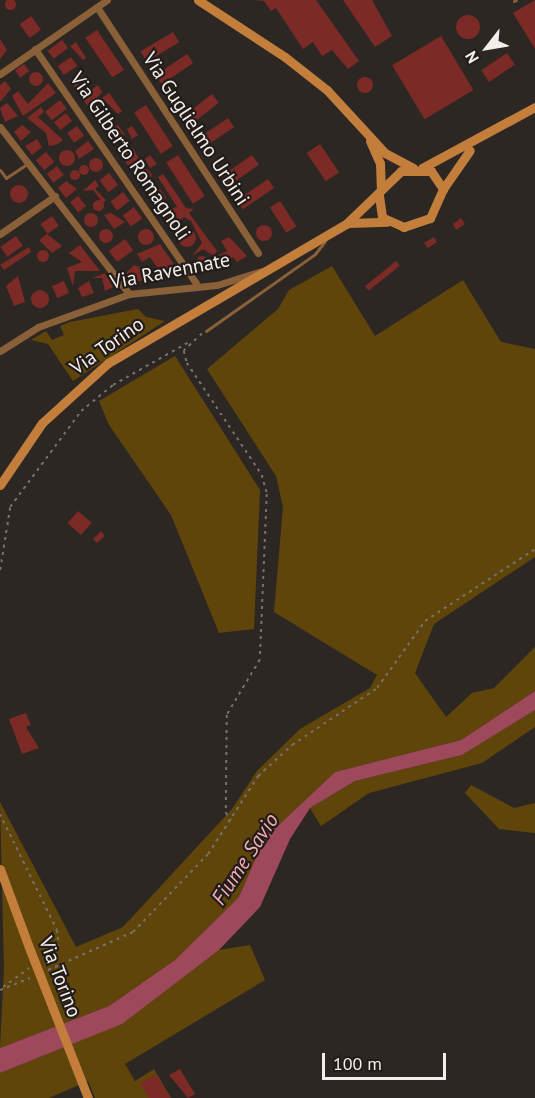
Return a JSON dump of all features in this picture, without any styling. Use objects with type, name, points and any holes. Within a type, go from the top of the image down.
[{"type":"main road","points":[[198,0],[307,74],[386,153],[436,176],[442,189]]},
{"type":"main road","points":[[380,192],[417,168],[483,139],[535,107]]},
{"type":"main road","points":[[363,129],[380,163],[379,211],[387,222],[404,227],[421,224],[437,209],[442,189],[458,162],[483,139]]},
{"type":"main road","name":"Via Ravennate","points":[[264,270],[346,224],[380,192]]},
{"type":"main road","name":"Via Ravennate","points":[[346,224],[387,222]]},
{"type":"main road","name":"Via Torino","points":[[0,486],[42,423],[87,379],[264,270]]},
{"type":"main road","name":"Via Torino","points":[[0,869],[88,1098]]},
{"type":"street","points":[[0,74],[107,0]]},
{"type":"street","points":[[206,0],[215,10]]},
{"type":"street","name":"Via Guglielmo Urbini","points":[[97,7],[258,253]]},
{"type":"street","name":"Via Gilberto Romagnoli","points":[[35,49],[196,284]]},
{"type":"street","points":[[0,127],[129,294]]},
{"type":"street","points":[[0,234],[55,196]]},
{"type":"street","name":"Via Ravennate","points":[[0,351],[38,327],[129,294],[196,284],[217,285],[264,270]]},
{"type":"lane","points":[[0,170],[6,178],[28,163]]},
{"type":"lane","points":[[206,331],[315,254],[328,234]]},
{"type":"path","points":[[0,570],[10,507],[81,411],[113,385],[206,331]]},
{"type":"path","points":[[190,341],[184,351],[187,363],[262,475],[267,494],[260,660],[227,715],[226,813],[231,820]]},
{"type":"path","points":[[46,971],[133,932],[208,854],[258,776],[292,745],[377,688],[425,621],[535,549]]},
{"type":"path","points":[[0,814],[57,930],[55,952],[41,962]]},
{"type":"path","points":[[3,988],[3,982],[32,967]]},
{"type":"path","points":[[0,990],[36,975]]},
{"type":"shaded area","points":[[332,266],[375,336],[463,280],[501,342],[535,349],[535,557],[434,624],[415,673],[446,717],[472,693],[494,688],[535,647],[535,691],[461,740],[335,772],[264,839],[239,897],[175,960],[109,1006],[0,1048],[4,968],[0,802],[76,947],[123,927],[232,809],[257,771],[300,729],[370,688],[377,675],[274,612],[283,507],[276,476],[207,369],[278,309],[289,290]]},
{"type":"shaded area","points":[[138,309],[146,317],[165,321],[73,381],[48,344],[31,340],[46,331],[52,340],[64,335],[60,326],[70,322]]},
{"type":"shaded area","points":[[175,356],[260,490],[254,629],[219,633],[171,515],[109,425],[99,401]]},
{"type":"shaded area","points":[[535,691],[535,710],[462,755],[355,781],[310,808],[290,839],[260,907],[219,950],[122,1024],[0,1073],[0,1048],[109,1006],[175,960],[239,897],[264,839],[335,772],[461,740]]},
{"type":"shaded area","points":[[535,710],[535,727],[482,763],[369,793],[321,826],[310,808],[355,781],[462,755]]},
{"type":"shaded area","points":[[471,785],[514,808],[535,803],[535,833],[499,829],[465,793]]},
{"type":"shaded area","points":[[250,945],[265,980],[125,1064],[135,1081],[154,1069],[171,1098],[95,1098],[88,1081],[49,1098],[0,1098],[0,1073],[121,1024],[219,950]]},
{"type":"building","points":[[10,-2],[16,4],[10,10],[4,4]]},
{"type":"building","points":[[253,0],[316,0],[359,61],[348,69],[332,50],[322,56],[313,42],[303,49],[276,8],[271,11],[264,1]]},
{"type":"building","points":[[343,0],[372,0],[392,36],[375,47]]},
{"type":"building","points":[[535,0],[535,49],[513,13]]},
{"type":"building","points":[[468,15],[476,19],[480,27],[476,35],[468,39],[460,35],[456,27],[460,19]]},
{"type":"building","points":[[31,16],[41,30],[30,38],[20,24]]},
{"type":"building","points":[[97,30],[124,70],[112,78],[85,38]]},
{"type":"building","points":[[173,32],[179,42],[147,62],[140,52]]},
{"type":"building","points":[[441,36],[473,90],[425,119],[392,65]]},
{"type":"building","points":[[0,39],[7,50],[0,59]]},
{"type":"building","points":[[62,40],[68,48],[54,59],[48,51]]},
{"type":"building","points":[[76,42],[86,58],[83,60],[70,46]]},
{"type":"building","points":[[507,53],[515,65],[489,82],[481,70]]},
{"type":"building","points":[[187,54],[193,63],[162,84],[155,75]]},
{"type":"building","points":[[71,57],[77,66],[64,75],[58,66]]},
{"type":"building","points":[[24,64],[29,71],[20,78],[15,70]]},
{"type":"building","points":[[33,72],[39,72],[43,79],[39,86],[33,86],[29,82],[29,76]]},
{"type":"building","points":[[81,73],[87,84],[78,90],[69,81]]},
{"type":"building","points":[[362,77],[368,77],[373,85],[371,91],[362,93],[357,88],[357,82]]},
{"type":"building","points":[[5,81],[11,89],[0,102],[0,85]]},
{"type":"building","points":[[48,83],[56,93],[23,116],[12,96],[18,91],[28,104]]},
{"type":"building","points":[[98,85],[102,92],[89,107],[80,97]]},
{"type":"building","points":[[109,93],[122,111],[118,114],[102,98]]},
{"type":"building","points":[[212,94],[219,103],[190,125],[183,117]]},
{"type":"building","points":[[60,100],[67,109],[52,120],[45,112]]},
{"type":"building","points":[[7,103],[18,116],[5,122],[0,108]]},
{"type":"building","points":[[146,105],[173,146],[161,154],[134,113]]},
{"type":"building","points":[[41,107],[44,112],[38,117],[63,140],[58,144],[49,146],[46,133],[27,118]]},
{"type":"building","points":[[108,108],[114,117],[101,126],[93,115]]},
{"type":"building","points":[[66,113],[72,121],[60,130],[54,122]]},
{"type":"building","points":[[228,118],[234,127],[203,148],[196,139]]},
{"type":"building","points":[[22,125],[31,132],[21,141],[14,132]]},
{"type":"building","points":[[118,125],[125,135],[113,143],[107,133]]},
{"type":"building","points":[[77,126],[84,136],[74,143],[67,133]]},
{"type":"building","points":[[132,126],[138,135],[132,139],[127,129]]},
{"type":"building","points":[[37,139],[42,147],[32,155],[25,146]]},
{"type":"building","points":[[88,141],[94,149],[79,159],[75,151]]},
{"type":"building","points":[[320,144],[339,172],[326,181],[307,153]]},
{"type":"building","points":[[133,148],[140,161],[130,168],[121,156]]},
{"type":"building","points":[[67,150],[73,152],[75,158],[73,164],[67,166],[61,164],[59,158],[61,152]]},
{"type":"building","points":[[46,152],[54,162],[44,170],[36,160]]},
{"type":"building","points":[[150,155],[157,164],[150,168],[145,159]]},
{"type":"building","points":[[178,155],[205,196],[193,204],[166,163]]},
{"type":"building","points":[[252,155],[259,165],[229,186],[222,176]]},
{"type":"building","points":[[93,158],[99,158],[103,165],[99,172],[93,172],[89,168],[89,162]]},
{"type":"building","points":[[84,165],[89,170],[84,175],[79,170]]},
{"type":"building","points":[[57,166],[64,175],[54,183],[47,174]]},
{"type":"building","points":[[144,169],[150,171],[152,177],[150,183],[144,185],[138,183],[136,177],[138,171]]},
{"type":"building","points":[[75,170],[79,171],[79,179],[75,180],[71,179],[70,175],[71,171]]},
{"type":"building","points":[[109,173],[118,185],[108,192],[99,180]]},
{"type":"building","points":[[163,174],[186,208],[194,209],[189,213],[217,251],[214,256],[203,249],[192,256],[202,243],[191,221],[184,217],[171,227],[161,212],[177,207],[158,177]]},
{"type":"building","points":[[268,179],[274,188],[243,209],[236,200]]},
{"type":"building","points":[[95,180],[99,186],[95,189],[106,200],[103,203],[93,190],[83,191]]},
{"type":"building","points":[[66,181],[77,189],[66,198],[58,188]]},
{"type":"building","points":[[19,185],[25,188],[28,194],[25,200],[19,203],[13,200],[10,194],[13,188]]},
{"type":"building","points":[[160,189],[166,198],[155,205],[149,196]]},
{"type":"building","points":[[123,192],[130,201],[117,211],[110,202]]},
{"type":"building","points":[[78,196],[86,206],[78,212],[70,202]]},
{"type":"building","points":[[98,200],[102,201],[102,209],[98,210],[94,209],[93,205],[94,201]]},
{"type":"building","points":[[280,201],[296,226],[286,233],[270,208]]},
{"type":"building","points":[[134,207],[142,218],[131,227],[123,215]]},
{"type":"building","points":[[91,213],[96,215],[98,220],[96,225],[91,227],[86,225],[84,220],[86,215]]},
{"type":"building","points":[[111,213],[125,222],[114,229],[104,215]]},
{"type":"building","points":[[52,216],[59,226],[47,234],[41,224]]},
{"type":"building","points":[[461,218],[465,224],[456,230],[453,224]]},
{"type":"building","points":[[264,225],[270,227],[272,233],[270,239],[264,241],[258,239],[256,233],[258,227]]},
{"type":"building","points":[[106,229],[111,231],[113,236],[111,241],[106,243],[101,241],[99,236],[101,231]]},
{"type":"building","points":[[146,229],[152,231],[154,237],[152,243],[146,245],[140,243],[138,237],[140,231]]},
{"type":"building","points":[[187,229],[193,232],[196,238],[193,244],[187,247],[181,244],[178,238],[181,232]]},
{"type":"building","points":[[47,234],[62,246],[52,253],[39,240]]},
{"type":"building","points":[[16,236],[23,246],[7,257],[0,247]]},
{"type":"building","points":[[229,237],[247,256],[237,262],[233,257],[223,265],[217,256],[227,251],[221,241]]},
{"type":"building","points":[[434,237],[437,242],[428,248],[424,243]]},
{"type":"building","points":[[125,239],[133,250],[117,262],[109,251]]},
{"type":"building","points":[[160,244],[176,267],[163,276],[150,257],[142,262],[137,254]]},
{"type":"building","points":[[80,245],[100,271],[75,271],[73,286],[67,268],[82,262],[69,253]]},
{"type":"building","points":[[29,247],[31,252],[4,270],[0,265]]},
{"type":"building","points":[[43,250],[49,256],[43,262],[37,256]]},
{"type":"building","points":[[204,256],[208,262],[204,268],[200,268],[196,260]]},
{"type":"building","points":[[396,261],[400,266],[369,291],[365,286]]},
{"type":"building","points":[[134,265],[151,272],[156,279],[132,282],[126,273]]},
{"type":"building","points":[[105,273],[113,287],[105,291],[102,278],[92,278]]},
{"type":"building","points":[[18,276],[25,302],[14,306],[6,286]]},
{"type":"building","points":[[64,281],[69,293],[57,298],[52,286]]},
{"type":"building","points":[[89,281],[94,293],[82,297],[78,288]]},
{"type":"building","points":[[36,290],[44,290],[49,295],[47,306],[36,308],[31,303],[31,295]]},
{"type":"building","points":[[78,511],[92,523],[81,535],[68,523]]},
{"type":"building","points":[[101,531],[105,536],[97,543],[93,539]]},
{"type":"building","points":[[26,713],[31,725],[26,727],[39,748],[22,754],[9,719]]},
{"type":"building","points":[[180,1069],[195,1094],[188,1098],[169,1075]]},
{"type":"building","points":[[156,1074],[170,1098],[149,1098],[140,1083]]},
{"type":"water label","name":"Fiume Savio","points":[[245,859]]}]
